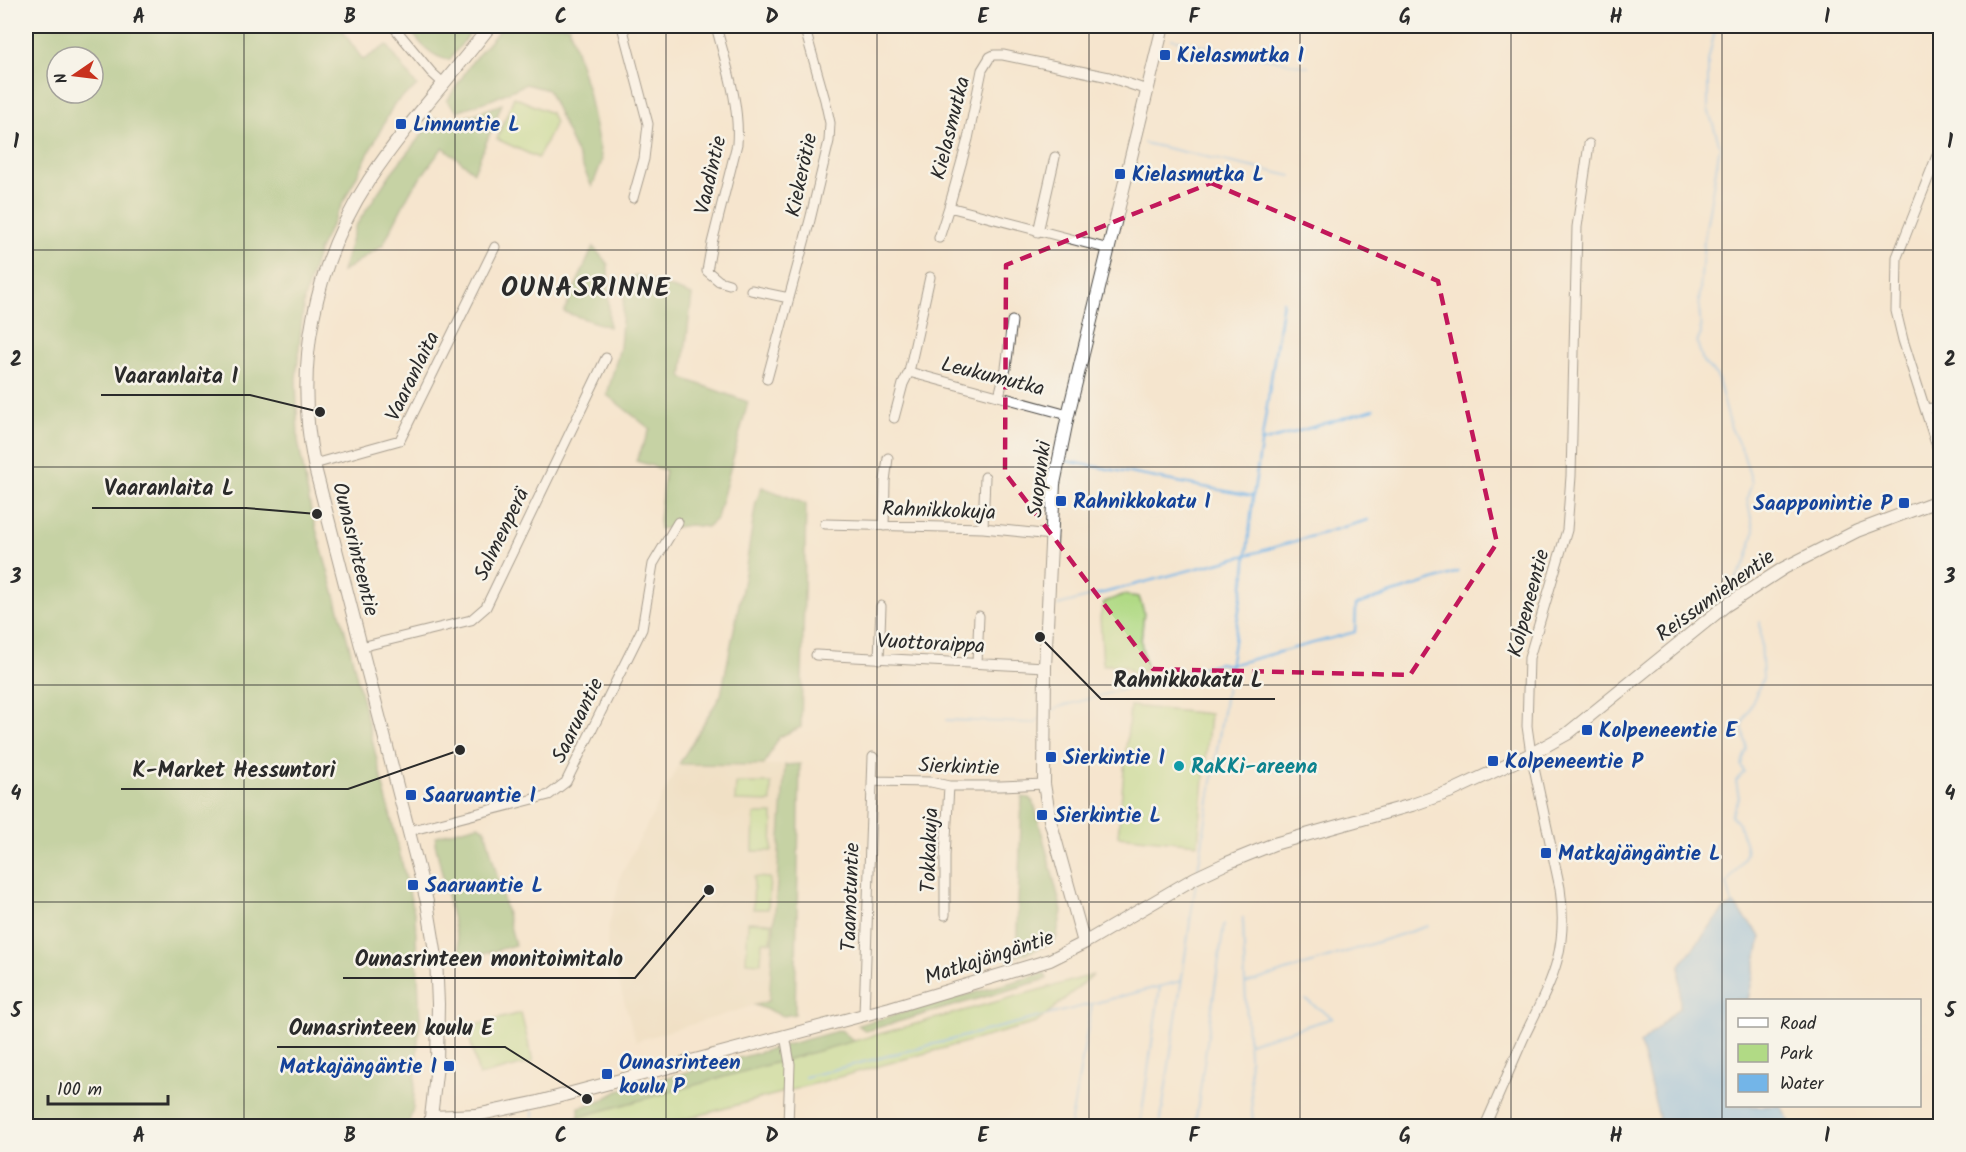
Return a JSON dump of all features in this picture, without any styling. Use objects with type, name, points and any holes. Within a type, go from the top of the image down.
[{"type":"street","points":[[393,26],[431,72],[444,84]]},
{"type":"street","name":"Ounasrinteentie","points":[[431,1122],[438,1032],[436,957],[427,902],[314,464],[306,414],[307,350],[314,308],[328,260],[349,214],[393,147],[490,26]]},
{"type":"street","points":[[622,26],[648,124],[644,159],[633,198]]},
{"type":"street","name":"Vaadintie","points":[[716,26],[737,106],[738,132],[707,271],[719,281],[729,284]]},
{"type":"street","name":"Kiekerötie","points":[[767,379],[810,220],[830,132],[825,100],[804,26]]},
{"type":"street","name":"Suopunki","points":[[1084,943],[1050,820],[1044,784],[1045,667],[1054,484],[1068,415],[1163,26]]},
{"type":"street","name":"Kielasmutka","points":[[1108,249],[949,207],[968,139],[982,70],[990,57],[1003,55],[1109,77],[1147,90]]},
{"type":"street","name":"Kolpeneentie","points":[[1485,1126],[1551,981],[1560,949],[1563,910],[1560,888],[1527,726],[1529,658],[1567,530],[1571,476],[1577,227],[1589,144]]},
{"type":"street","points":[[1940,149],[1897,257],[1896,311],[1941,456]]},
{"type":"street","points":[[1038,232],[1055,157]]},
{"type":"street","points":[[939,238],[949,207]]},
{"type":"street","name":"Vaaranlaita","points":[[314,464],[400,440],[495,247]]},
{"type":"street","name":"Leukumutka","points":[[894,418],[903,384],[909,372],[930,277]]},
{"type":"street","points":[[751,290],[789,298]]},
{"type":"street","points":[[999,396],[1006,368],[1012,321]]},
{"type":"street","name":"Salmenperä","points":[[362,647],[471,620],[486,607],[606,358]]},
{"type":"street","name":"Leukumutka","points":[[909,372],[1068,415]]},
{"type":"street","points":[[1925,409],[1941,407]]},
{"type":"street","points":[[884,525],[888,458]]},
{"type":"street","points":[[983,528],[985,477]]},
{"type":"street","name":"Reissumiehentie","points":[[1531,754],[1567,734],[1725,606],[1784,567],[1857,531],[1941,500]]},
{"type":"street","name":"Saaruantie","points":[[409,831],[549,795],[566,782],[642,629],[652,564],[678,522]]},
{"type":"street","name":"Rahnikkokuja","points":[[825,524],[983,528],[1052,535]]},
{"type":"street","points":[[879,659],[881,606]]},
{"type":"street","points":[[977,663],[979,616]]},
{"type":"street","name":"Vuottoraippa","points":[[816,655],[1045,667]]},
{"type":"street","name":"Matkajängäntie","points":[[431,1122],[528,1104],[1016,972],[1050,960],[1084,943],[1196,878],[1227,863],[1274,844],[1412,806],[1452,791],[1531,754]]},
{"type":"street","name":"Taamotuntie","points":[[864,1014],[873,757]]},
{"type":"street","name":"Sierkintie","points":[[872,781],[950,786],[1044,784]]},
{"type":"street","name":"Tokkakuja","points":[[945,915],[945,856],[950,786]]},
{"type":"street","points":[[785,1035],[790,1064],[788,1126]]},
{"type":"highlighted area","points":[[1211,183],[1438,281],[1497,543],[1410,675],[1153,669],[1005,473],[1006,265]]},
{"type":"shaded area","points":[[679,764],[785,765],[769,1001],[636,1041],[607,943],[608,930],[620,877]]},
{"type":"green space","points":[[26,26],[339,26],[363,60],[387,45],[417,86],[394,104],[319,249],[304,299],[296,379],[298,440],[311,511],[349,645],[415,916],[420,1017],[413,1108],[408,1126],[26,1126]]},
{"type":"green space","points":[[407,26],[476,26],[449,60],[430,52]]},
{"type":"green space","points":[[503,26],[569,26],[588,91],[602,161],[592,187],[548,90],[526,84],[493,99],[457,111],[447,101],[472,62]]},
{"type":"green space","points":[[514,97],[551,113],[555,123],[538,158],[497,139]]},
{"type":"green space","points":[[502,104],[474,172],[443,147],[410,192],[383,245],[342,272],[355,227],[391,173],[435,118],[455,121]]},
{"type":"green space","points":[[593,247],[608,264],[609,327],[564,312]]},
{"type":"green space","points":[[636,275],[692,295],[682,378],[748,402],[717,518],[707,527],[690,525],[660,529],[665,470],[636,461],[650,429],[607,395],[620,347],[625,284]]},
{"type":"green space","points":[[762,487],[806,504],[801,727],[779,737],[764,765],[679,764],[721,695],[744,579],[756,502]]},
{"type":"green space","points":[[1123,595],[1139,597],[1144,612],[1141,641],[1146,670],[1133,673],[1123,666],[1103,665],[1100,617],[1104,602]]},
{"type":"green space","points":[[1130,706],[1210,714],[1198,844],[1118,836]]},
{"type":"green space","points":[[800,764],[795,1014],[783,1016],[755,1005],[769,1001],[785,765]]},
{"type":"green space","points":[[736,783],[771,783],[771,802],[735,801]]},
{"type":"green space","points":[[1022,797],[1029,798],[1034,803],[1062,911],[1056,939],[1048,945],[1016,957]]},
{"type":"green space","points":[[754,814],[773,814],[772,851],[753,851]]},
{"type":"green space","points":[[478,825],[485,829],[515,945],[462,960],[435,843],[436,836]]},
{"type":"green space","points":[[754,877],[770,878],[768,909],[753,909]]},
{"type":"green space","points":[[748,922],[772,923],[771,942],[762,942],[761,963],[746,962]]},
{"type":"green space","points":[[1045,973],[1047,979],[866,1031],[858,1025]]},
{"type":"green space","points":[[1093,975],[1036,1023],[660,1126],[554,1126],[553,1124]]},
{"type":"green space","points":[[521,1013],[533,1062],[479,1076],[467,1027]]},
{"type":"green space","points":[[841,1030],[854,1041],[579,1117],[579,1107],[599,1102],[618,1091]]},
{"type":"water","points":[[1734,904],[1761,937],[1748,999],[1726,999],[1726,1107],[1782,1107],[1792,1126],[1654,1126],[1659,1118],[1640,1044],[1680,1007],[1680,965],[1723,910]]},
{"type":"waterway","points":[[1716,26],[1708,61],[1708,109],[1720,146],[1704,240],[1699,303],[1701,334],[1697,342],[1703,362],[1717,376],[1731,428],[1743,453],[1752,482],[1747,499],[1754,532],[1747,560],[1736,579]]},
{"type":"waterway","points":[[1172,39],[1308,67]]},
{"type":"waterway","points":[[1144,143],[1291,176]]},
{"type":"waterway","points":[[1198,870],[1245,572],[1253,497],[1283,301]]},
{"type":"waterway","points":[[1262,442],[1374,409]]},
{"type":"waterway","points":[[1066,461],[1252,496]]},
{"type":"waterway","points":[[1058,605],[1368,520]]},
{"type":"waterway","points":[[1050,712],[1059,707],[1219,663],[1230,665],[1355,632],[1356,605],[1458,572]]},
{"type":"waterway","points":[[1734,904],[1727,883],[1743,860],[1746,851],[1739,823],[1731,816],[1739,798],[1736,781],[1744,772],[1741,765],[1747,749],[1742,725],[1763,679],[1760,622]]},
{"type":"waterway","points":[[946,720],[1035,723],[1040,718]]},
{"type":"waterway","points":[[1160,1126],[1196,882]]},
{"type":"waterway","points":[[1243,918],[1245,984]]},
{"type":"waterway","points":[[1195,1126],[1224,924]]},
{"type":"waterway","points":[[1253,1126],[1245,984],[1428,926]]},
{"type":"waterway","points":[[805,1077],[1181,981]]},
{"type":"waterway","points":[[1140,1126],[1160,987]]},
{"type":"waterway","points":[[1249,1043],[1333,1018],[1306,1000]]},
{"type":"waterway","points":[[1070,1126],[1092,1004]]},
{"type":"waterway","points":[[533,1111],[534,1126]]},
{"type":"place","name":"Kielasmutka I","points":[[1165,55]]},
{"type":"place","name":"Linnuntie L","points":[[401,124]]},
{"type":"place","name":"Kielasmutka L","points":[[1120,174]]},
{"type":"place","name":"Vaaranlaita I","points":[[320,412]]},
{"type":"place","name":"Rahnikkokatu I","points":[[1061,501]]},
{"type":"place","name":"Saapponintie P","points":[[1904,503]]},
{"type":"place","name":"Vaaranlaita L","points":[[317,514]]},
{"type":"place","name":"Rahnikkokatu L","points":[[1040,637]]},
{"type":"place","name":"Kolpeneentie E","points":[[1587,730]]},
{"type":"place","name":"K-Market Hessuntori","points":[[460,750]]},
{"type":"place","name":"Sierkintie I","points":[[1051,757]]},
{"type":"place","name":"Kolpeneentie P","points":[[1493,761]]},
{"type":"place","name":"RaKKi-areena","points":[[1179,766]]},
{"type":"place","name":"Saaruantie I","points":[[411,795]]},
{"type":"place","name":"Sierkintie L","points":[[1042,815]]},
{"type":"place","name":"Matkajängäntie L","points":[[1546,853]]},
{"type":"place","name":"Saaruantie L","points":[[413,885]]},
{"type":"place","name":"Ounasrinteen monitoimitalo","points":[[709,890]]},
{"type":"place","name":"Matkajängäntie I","points":[[449,1066]]},
{"type":"place","name":"Ounasrinteen koulu P","points":[[607,1074]]},
{"type":"place","name":"Ounasrinteen koulu E","points":[[587,1099]]},
{"type":"district","name":"OUNASRINNE","points":[[586,287]]}]
